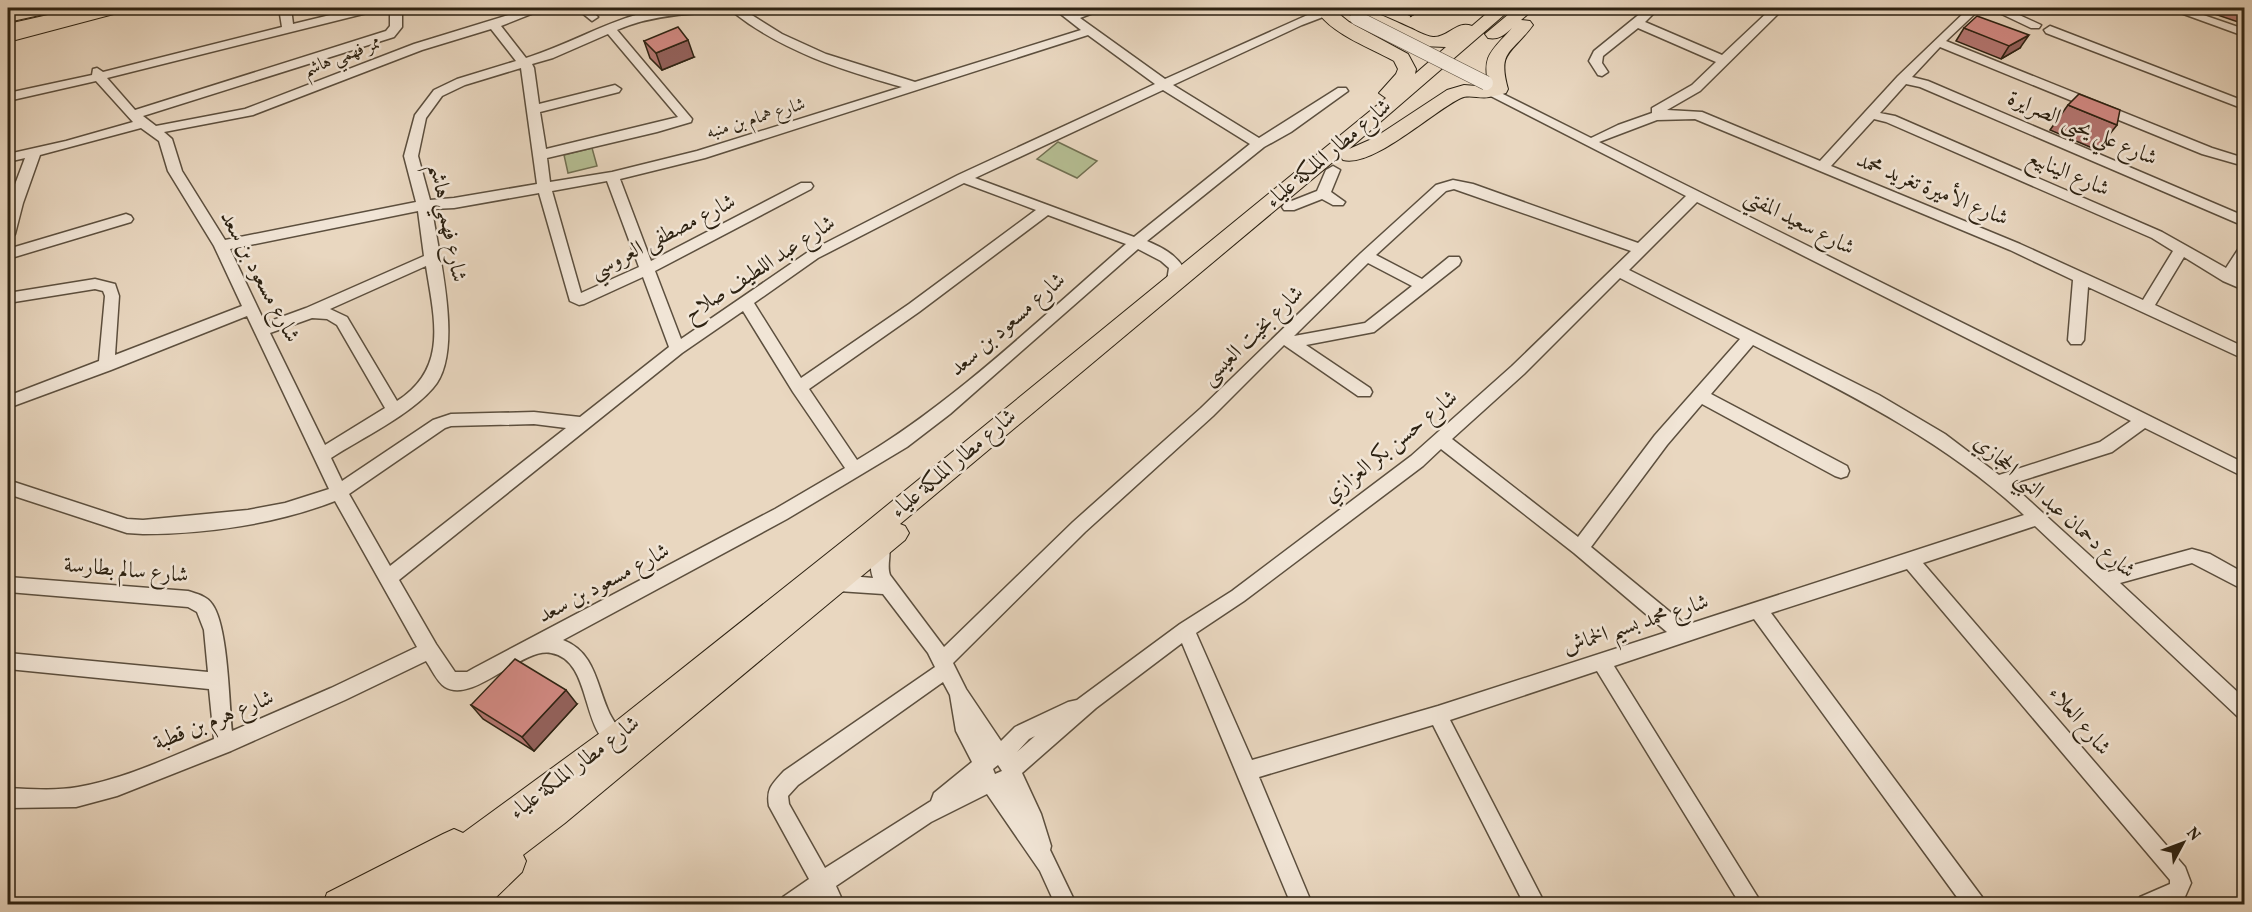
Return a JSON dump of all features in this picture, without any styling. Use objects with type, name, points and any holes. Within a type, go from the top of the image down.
[{"type":"highway","points":[[8,20],[66,8]]},
{"type":"highway","points":[[8,29],[99,8]]},
{"type":"highway","points":[[1336,12],[1434,43],[1452,38],[1493,8]]},
{"type":"highway","name":"شارع مطار الملكة علياء","points":[[392,904],[544,807],[838,582],[1289,207],[1503,8]]},
{"type":"highway","name":"شارع مطار الملكة علياء","points":[[432,904],[544,807],[615,739],[863,539],[1172,268],[1205,255],[1340,158],[1526,8]]},
{"type":"highway","points":[[1340,158],[1381,142],[1454,94],[1488,88],[1494,71],[1495,59],[1536,8]]},
{"type":"highway","points":[[1336,12],[1343,26],[1397,54],[1402,58],[1407,69],[1403,79],[1347,130],[1340,158]]},
{"type":"highway","points":[[338,904],[544,807]]},
{"type":"highway","points":[[468,904],[544,807]]},
{"type":"main road","points":[[8,20],[53,8]]},
{"type":"main road","points":[[8,38],[120,8]]},
{"type":"street","points":[[285,8],[288,28]]},
{"type":"street","points":[[30,92],[371,8]]},
{"type":"street","points":[[8,158],[144,123],[390,34],[396,27],[396,8]]},
{"type":"street","name":"ممر فهمي هاشم","points":[[144,123],[248,112],[418,47],[540,8]]},
{"type":"street","points":[[582,8],[592,17]]},
{"type":"street","name":"شارع فهمي هاشم","points":[[322,454],[410,400],[429,383],[438,364],[442,327],[424,205],[411,156],[420,118],[438,93],[448,87],[526,63],[643,17],[689,8],[737,10],[786,8]]},
{"type":"street","points":[[817,8],[850,8]]},
{"type":"street","points":[[1059,8],[1163,84],[1259,144]]},
{"type":"street","points":[[1071,17],[1094,8]]},
{"type":"street","points":[[1602,72],[1595,64],[1598,54],[1653,8]]},
{"type":"street","points":[[1649,116],[1696,88],[1778,8]]},
{"type":"street","points":[[1822,167],[1938,42],[1975,8]]},
{"type":"street","points":[[1995,8],[2035,25],[2040,30],[2050,30],[2244,105]]},
{"type":"street","points":[[2173,8],[2244,33]]},
{"type":"street","points":[[737,10],[766,31],[806,51],[846,67],[915,86]]},
{"type":"street","name":"شارع عبد اللطيف صلاح","points":[[388,578],[677,349],[813,255],[963,177],[1163,84],[1298,22],[1336,12]]},
{"type":"street","name":"شارع سعيد المفتي","points":[[1336,12],[2244,470]]},
{"type":"street","points":[[1637,23],[1725,61]]},
{"type":"street","points":[[493,24],[526,63],[535,109],[544,187]]},
{"type":"street","points":[[540,155],[657,128],[686,118],[610,29]]},
{"type":"street","name":"شارع همام بن منبه","points":[[221,246],[424,205],[612,176],[723,148],[1089,31]]},
{"type":"street","points":[[1938,42],[2207,150],[2244,162]]},
{"type":"street","points":[[8,97],[74,83],[153,61]]},
{"type":"street","points":[[74,83],[109,89],[117,78],[133,68]]},
{"type":"street","name":"شارع مسعود بن سعد","points":[[97,75],[144,123],[165,140],[175,171],[221,246],[339,492],[429,650],[446,676],[457,682],[481,674],[711,552],[856,471],[902,442],[944,410],[1137,242],[1259,144],[1287,129],[1342,91]]},
{"type":"street","name":"شارع علي يحيى الصرايرة","points":[[1902,80],[1924,84],[2244,221]]},
{"type":"street","name":"شارع سعيد المفتي","points":[[1488,88],[1597,138],[2244,460]]},
{"type":"street","points":[[1696,88],[1694,100],[1698,115]]},
{"type":"street","points":[[535,109],[615,89]]},
{"type":"street","name":"شارع الأميرة تغريد محمد","points":[[1597,138],[1649,116],[1675,112],[1698,115],[2081,276],[2244,353]]},
{"type":"street","name":"شارع الينابيع","points":[[1869,114],[1890,119],[2157,235],[2244,285]]},
{"type":"street","points":[[8,234],[12,207],[34,153]]},
{"type":"street","points":[[1289,207],[1323,194],[1340,158]]},
{"type":"street","points":[[612,176],[677,349]]},
{"type":"street","points":[[963,177],[1137,242],[1172,268]]},
{"type":"street","name":"شارع بخيت العيسى","points":[[821,883],[779,806],[777,793],[791,778],[945,665],[1079,527],[1288,340],[1366,256],[1436,191],[1453,184],[1468,187],[1640,249]]},
{"type":"street","name":"شارع مصطفى العروسي","points":[[544,187],[577,299],[586,299],[806,186]]},
{"type":"street","points":[[1323,194],[1338,202]]},
{"type":"street","name":"شارع حسن بكر العزازي","points":[[790,904],[997,768],[1186,630],[1238,596],[1385,487],[1518,370],[1696,195]]},
{"type":"street","points":[[799,388],[914,308],[1047,209]]},
{"type":"street","points":[[8,254],[126,219]]},
{"type":"street","points":[[2147,306],[2182,248]]},
{"type":"street","points":[[2228,277],[2244,251]]},
{"type":"street","points":[[1366,256],[1423,286]]},
{"type":"street","points":[[263,330],[432,258]]},
{"type":"street","points":[[1288,340],[1367,329],[1454,261]]},
{"type":"street","name":"شارع دحمان عبد النبي الحجازي","points":[[1619,271],[1894,410],[1939,438],[1998,482],[2244,710]]},
{"type":"street","points":[[2076,340],[2081,276]]},
{"type":"street","points":[[8,298],[95,284],[110,288],[112,296],[106,366]]},
{"type":"street","points":[[746,301],[799,388],[856,471]]},
{"type":"street","points":[[8,402],[252,308]]},
{"type":"street","points":[[308,312],[326,311],[342,321],[394,410]]},
{"type":"street","points":[[1580,548],[1661,440],[1751,338]]},
{"type":"street","points":[[1288,340],[1364,392]]},
{"type":"street","points":[[1700,395],[1841,471]]},
{"type":"street","points":[[8,487],[127,526],[148,528],[237,518],[300,507],[339,492],[445,422],[534,418],[585,424]]},
{"type":"street","points":[[1998,482],[2106,447],[2144,420]]},
{"type":"street","points":[[1441,440],[1580,548],[1683,634]]},
{"type":"street","name":"شارع محمد بسيم الخماش","points":[[1247,771],[1438,715],[2038,518]]},
{"type":"street","points":[[881,546],[879,570],[887,587],[927,636],[945,665],[959,695],[962,725],[974,749],[997,768],[1066,904]]},
{"type":"street","points":[[2105,580],[2192,556],[2204,559],[2244,582]]},
{"type":"street","name":"شارع العلاء","points":[[1910,560],[2178,874],[2181,883],[2176,892],[2146,904]]},
{"type":"street","points":[[838,582],[887,587]]},
{"type":"street","name":"شارع سالم بطارسة","points":[[8,584],[198,602],[205,605],[210,613],[224,745]]},
{"type":"street","points":[[1760,611],[1975,904]]},
{"type":"street","points":[[1186,630],[1301,904]]},
{"type":"street","points":[[540,643],[561,647],[578,660],[590,678],[603,721],[615,739]]},
{"type":"street","name":"شارع هرم بن قطبة","points":[[8,798],[52,799],[93,793],[114,787],[224,745],[366,683],[429,650]]},
{"type":"street","points":[[8,661],[218,681]]},
{"type":"street","points":[[1601,662],[1752,904]]},
{"type":"street","points":[[1438,715],[1535,904]]},
{"type":"street","points":[[821,883],[834,904]]},
{"type":"green space","points":[[1058,142],[1097,161],[1077,178],[1037,159]]},
{"type":"green space","points":[[592,148],[597,166],[568,173],[564,155]]},
{"type":"building","points":[[1977,16],[2029,35],[2009,46],[1964,28]]},
{"type":"building","points":[[678,27],[688,40],[656,53],[644,41]]},
{"type":"building","points":[[2079,94],[2120,110],[2117,125],[2068,105]]},
{"type":"building","points":[[515,659],[566,690],[522,737],[471,705]]}]
